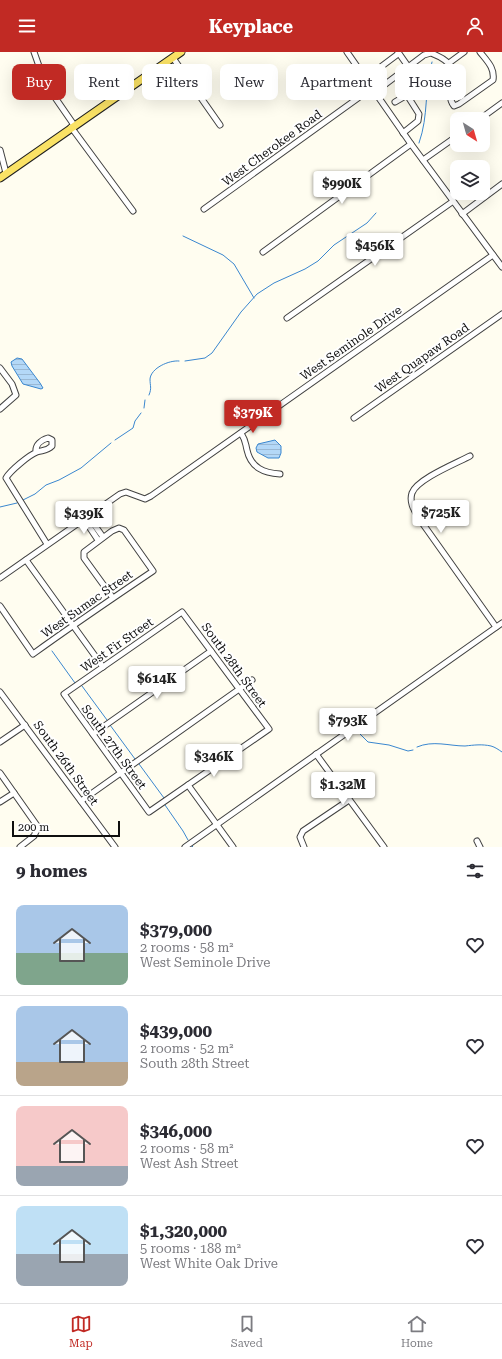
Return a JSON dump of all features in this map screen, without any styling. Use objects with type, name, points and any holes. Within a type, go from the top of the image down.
[{"type":"main road","points":[[0,178],[181,52]]},
{"type":"street","points":[[34,52],[45,83],[73,126],[133,211]]},
{"type":"street","points":[[347,52],[356,64]]},
{"type":"street","points":[[449,63],[464,52]]},
{"type":"street","points":[[431,53],[449,63],[453,69],[451,99],[454,106],[493,80],[494,73],[480,52]]},
{"type":"street","points":[[384,64],[398,53],[406,64]]},
{"type":"street","name":"West Cherokee Road","points":[[411,64],[424,55],[431,53]]},
{"type":"street","points":[[173,58],[220,124]]},
{"type":"street","name":"West Cherokee Road","points":[[387,82],[395,76]]},
{"type":"street","name":"West Cherokee Road","points":[[204,209],[360,100]]},
{"type":"street","points":[[381,100],[452,202],[502,267]]},
{"type":"street","points":[[403,133],[420,118],[420,114],[410,100]]},
{"type":"street","points":[[490,112],[502,103]]},
{"type":"street","points":[[423,160],[450,141]]},
{"type":"street","points":[[263,252],[411,144]]},
{"type":"street","points":[[0,150],[6,174]]},
{"type":"street","points":[[462,214],[502,184]]},
{"type":"street","points":[[287,318],[452,202]]},
{"type":"street","name":"West Seminole Drive","points":[[0,578],[120,494],[126,492],[145,499],[152,496],[493,255]]},
{"type":"street","name":"West Quapaw Road","points":[[354,418],[502,314]]},
{"type":"street","points":[[0,368],[12,384],[16,395],[0,409]]},
{"type":"street","points":[[241,433],[246,441],[246,450],[250,460],[258,470],[266,473],[280,474]]},
{"type":"street","points":[[36,452],[9,472],[6,478],[47,544]]},
{"type":"street","points":[[470,456],[445,468],[421,484],[414,490],[411,503],[418,517],[496,627]]},
{"type":"street","points":[[86,517],[100,539],[84,552],[84,558],[113,598]]},
{"type":"street","name":"West Sumac Street","points":[[0,606],[33,654],[153,571],[124,530],[119,528],[100,539]]},
{"type":"street","points":[[26,560],[72,626],[103,667]]},
{"type":"street","name":"South 28th Street","points":[[182,612],[269,729],[188,785]]},
{"type":"street","name":"West Fir Street","points":[[64,694],[182,612]]},
{"type":"street","points":[[185,847],[502,623]]},
{"type":"street","points":[[93,734],[211,651]]},
{"type":"street","points":[[81,801],[252,680]]},
{"type":"street","name":"South 26th Street","points":[[0,692],[115,847]]},
{"type":"street","name":"South 27th Street","points":[[64,694],[149,812],[188,785]]},
{"type":"street","points":[[0,742],[25,725]]},
{"type":"street","points":[[316,754],[384,847]]},
{"type":"street","points":[[0,773],[37,824],[38,830],[34,836],[20,847]]},
{"type":"street","points":[[188,785],[233,847]]},
{"type":"street","points":[[0,802],[14,793]]},
{"type":"street","points":[[304,847],[300,837],[303,832],[349,800]]},
{"type":"street","points":[[477,841],[480,847]]},
{"type":"water","points":[[17,358],[22,359],[43,388],[41,389],[23,384],[11,362]]},
{"type":"water","points":[[275,440],[281,446],[279,458],[268,458],[257,452],[256,448],[258,444]]},
{"type":"waterway","points":[[419,143],[424,122],[428,82],[432,62]]},
{"type":"waterway","points":[[185,361],[205,358],[212,353],[241,312],[257,294],[274,283],[305,269],[318,261],[334,245],[367,223],[376,213]]},
{"type":"waterway","points":[[183,236],[223,255],[234,264],[254,298]]},
{"type":"waterway","points":[[149,395],[151,389],[150,379],[154,371],[166,363],[179,361]]},
{"type":"waterway","points":[[144,408],[145,400]]},
{"type":"waterway","points":[[115,440],[133,428],[135,421],[141,413]]},
{"type":"waterway","points":[[23,500],[35,494],[46,485],[81,468],[111,443]]},
{"type":"waterway","points":[[0,507],[17,503]]},
{"type":"waterway","points":[[52,651],[75,683]]},
{"type":"waterway","points":[[82,686],[107,720]]},
{"type":"waterway","points":[[345,719],[351,724]]},
{"type":"waterway","points":[[110,725],[135,759]]},
{"type":"waterway","points":[[358,732],[368,742],[389,745],[408,751],[413,750]]},
{"type":"waterway","points":[[417,747],[429,744],[465,746],[484,745],[492,746],[502,752]]},
{"type":"waterway","points":[[139,764],[164,798]]},
{"type":"waterway","points":[[165,805],[188,840]]}]
